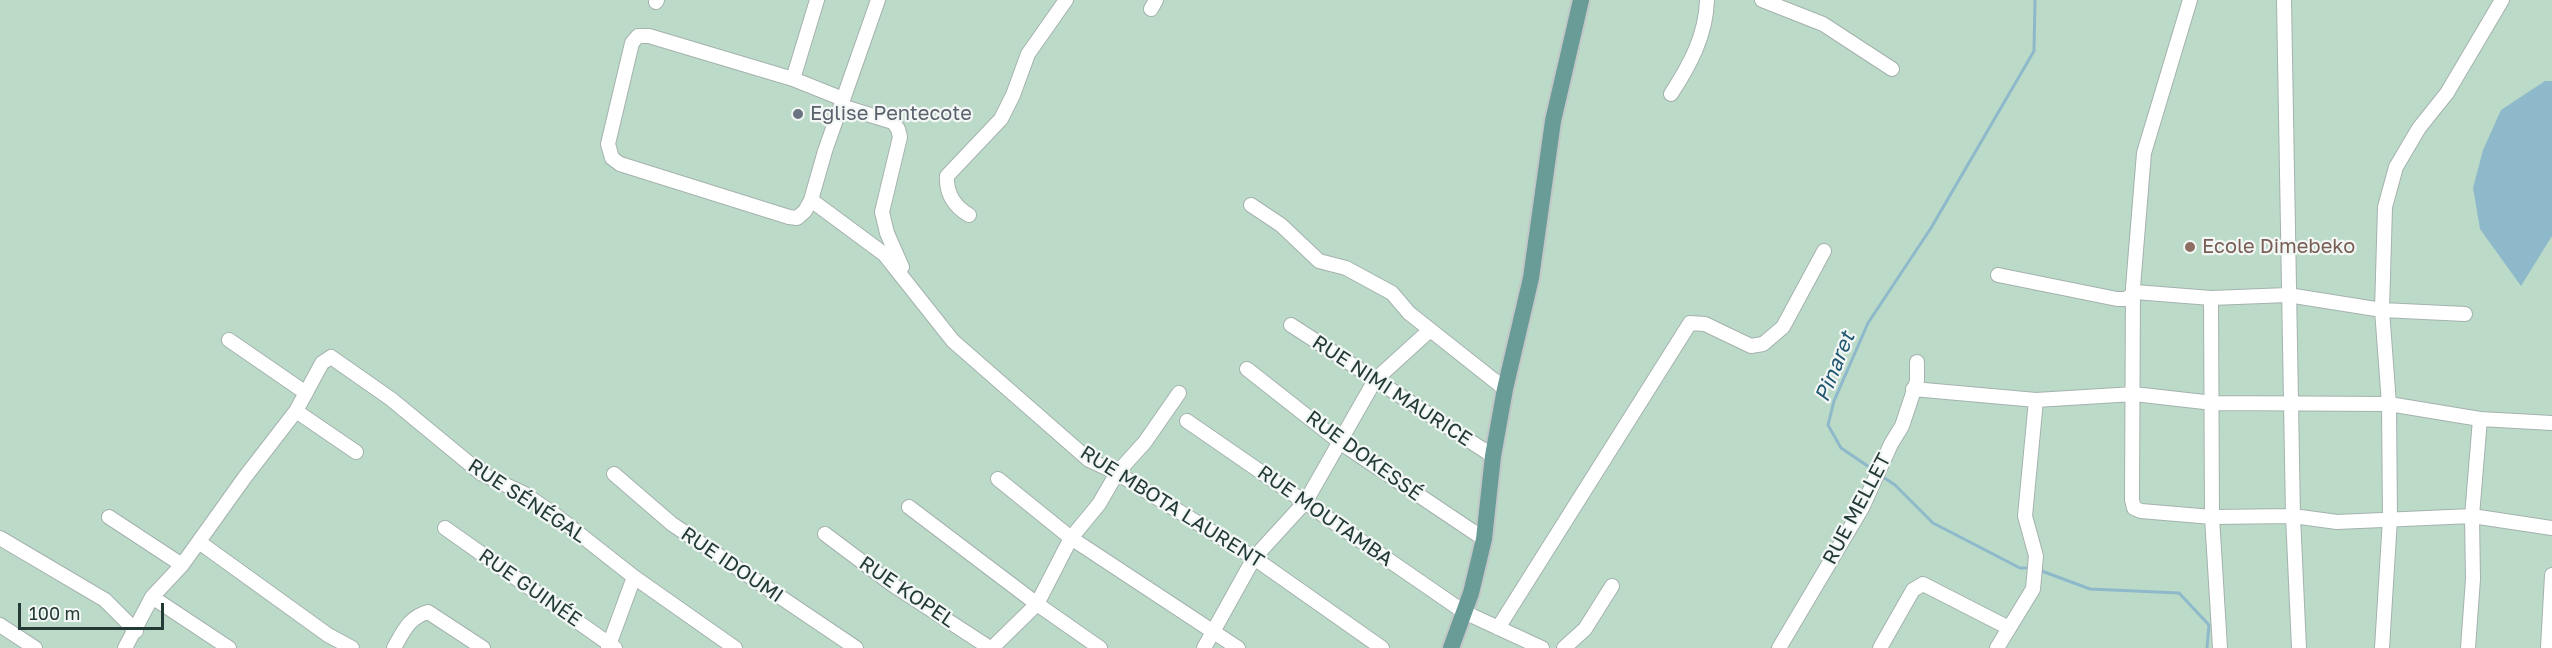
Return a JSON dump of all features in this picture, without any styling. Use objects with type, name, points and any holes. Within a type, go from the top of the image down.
[{"type":"main road","points":[[1451,648],[1464,612],[1484,539],[1493,456],[1505,389],[1531,278],[1553,121],[1581,0]]},
{"type":"street","points":[[793,79],[817,0]]},
{"type":"street","points":[[878,0],[842,102],[825,151],[811,200],[805,211],[797,218],[620,164],[612,158],[608,144],[632,43],[638,36],[649,36],[793,79],[842,102],[893,122],[900,137],[882,212],[887,233],[908,282]]},
{"type":"street","points":[[969,215],[952,200],[946,186],[947,176],[1001,119],[1013,95],[1028,54],[1066,0]]},
{"type":"street","points":[[1671,94],[1690,64],[1700,40],[1706,17],[1707,0]]},
{"type":"street","points":[[1762,0],[1823,24],[1892,69]]},
{"type":"street","points":[[2190,0],[2144,153],[2133,287],[2135,292],[2132,501],[2134,508],[2140,512],[2212,517],[2294,516],[2337,522],[2472,516],[2552,528]]},
{"type":"street","points":[[2284,0],[2288,295],[2299,648]]},
{"type":"street","points":[[2382,648],[2390,519],[2389,404],[2382,310],[2385,207],[2396,167],[2419,128],[2447,93],[2502,0]]},
{"type":"street","name":"RUE MBOTA LAURENT","points":[[811,200],[884,254],[953,341],[1089,460],[1117,473],[1254,558],[1382,648]]},
{"type":"street","points":[[1251,205],[1281,225],[1319,261],[1346,267],[1392,293],[1409,313],[1505,389]]},
{"type":"street","points":[[1498,628],[1690,323],[1705,324],[1751,346],[1763,344],[1783,327],[1824,251]]},
{"type":"street","points":[[1998,274],[2116,299],[2126,299],[2135,292],[2211,298],[2288,295],[2382,310],[2465,314]]},
{"type":"street","points":[[2211,298],[2212,517],[2220,648]]},
{"type":"street","name":"RUE NIMI MAURICE","points":[[1291,325],[1493,456]]},
{"type":"street","points":[[1204,648],[1215,633],[1254,558],[1306,501],[1375,380],[1430,330]]},
{"type":"street","points":[[125,648],[152,597],[182,565],[296,411],[306,393],[229,340]]},
{"type":"street","name":"RUE SÉNÉGAL","points":[[306,393],[322,363],[331,357],[338,360],[391,399],[482,474],[523,493],[554,514],[634,577],[735,648]]},
{"type":"street","name":"RUE MELLET","points":[[1779,648],[1862,508],[1891,444],[1902,426],[1917,381],[1917,362]]},
{"type":"street","name":"RUE DOKESSÉ","points":[[1247,369],[1341,443],[1484,539]]},
{"type":"street","points":[[1913,389],[2036,400],[2134,394],[2213,403],[2389,404],[2480,419],[2552,423]]},
{"type":"street","points":[[991,648],[1037,604],[1071,537],[1099,504],[1117,473],[1145,442],[1179,393]]},
{"type":"street","points":[[1997,648],[2032,590],[2036,556],[2025,516],[2036,400]]},
{"type":"street","points":[[296,411],[356,452]]},
{"type":"street","points":[[2468,648],[2473,579],[2472,516],[2480,419]]},
{"type":"street","name":"RUE MOUTAMBA","points":[[1187,421],[1306,501],[1381,557],[1464,612],[1542,648]]},
{"type":"street","name":"RUE IDOUMI","points":[[614,474],[672,524],[856,648]]},
{"type":"street","points":[[998,479],[1071,537],[1238,648]]},
{"type":"street","points":[[909,507],[1037,604],[1100,648]]},
{"type":"street","points":[[109,517],[182,565]]},
{"type":"street","name":"RUE GUINÉE","points":[[445,528],[611,647]]},
{"type":"street","name":"RUE KOPEL","points":[[825,534],[893,585],[991,648]]},
{"type":"street","points":[[0,538],[105,600],[136,631]]},
{"type":"street","points":[[199,542],[313,625],[352,648]]},
{"type":"street","points":[[2548,648],[2552,575]]},
{"type":"street","points":[[611,647],[634,577]]},
{"type":"street","points":[[1880,648],[1913,590],[1923,584],[2008,628]]},
{"type":"street","points":[[1564,648],[1585,629],[1611,586]]},
{"type":"street","points":[[152,597],[229,648]]},
{"type":"street","points":[[394,648],[411,620],[417,615],[428,612],[483,648]]},
{"type":"street","points":[[0,625],[34,648]]},
{"type":"green space","points":[[0,0],[2552,0],[2552,648],[0,648]]},
{"type":"water","points":[[2545,81],[2552,81],[2552,236],[2521,286],[2480,229],[2473,188],[2483,150],[2501,110]]},
{"type":"waterway","name":"Pinaret","points":[[1875,471],[1841,448],[1828,425],[1834,401],[1868,323],[1931,228],[2034,51],[2035,0]]},
{"type":"waterway","name":"Pinaret","points":[[1880,475],[1895,485],[1933,523],[2020,568],[2030,568]]},
{"type":"waterway","name":"Pinaret","points":[[2039,570],[2090,589],[2179,593],[2209,625],[2207,648]]},
{"type":"place","name":"Eglise Pentecote","points":[[798,114]]},
{"type":"place","name":"Ecole Dimebeko","points":[[2190,247]]}]
